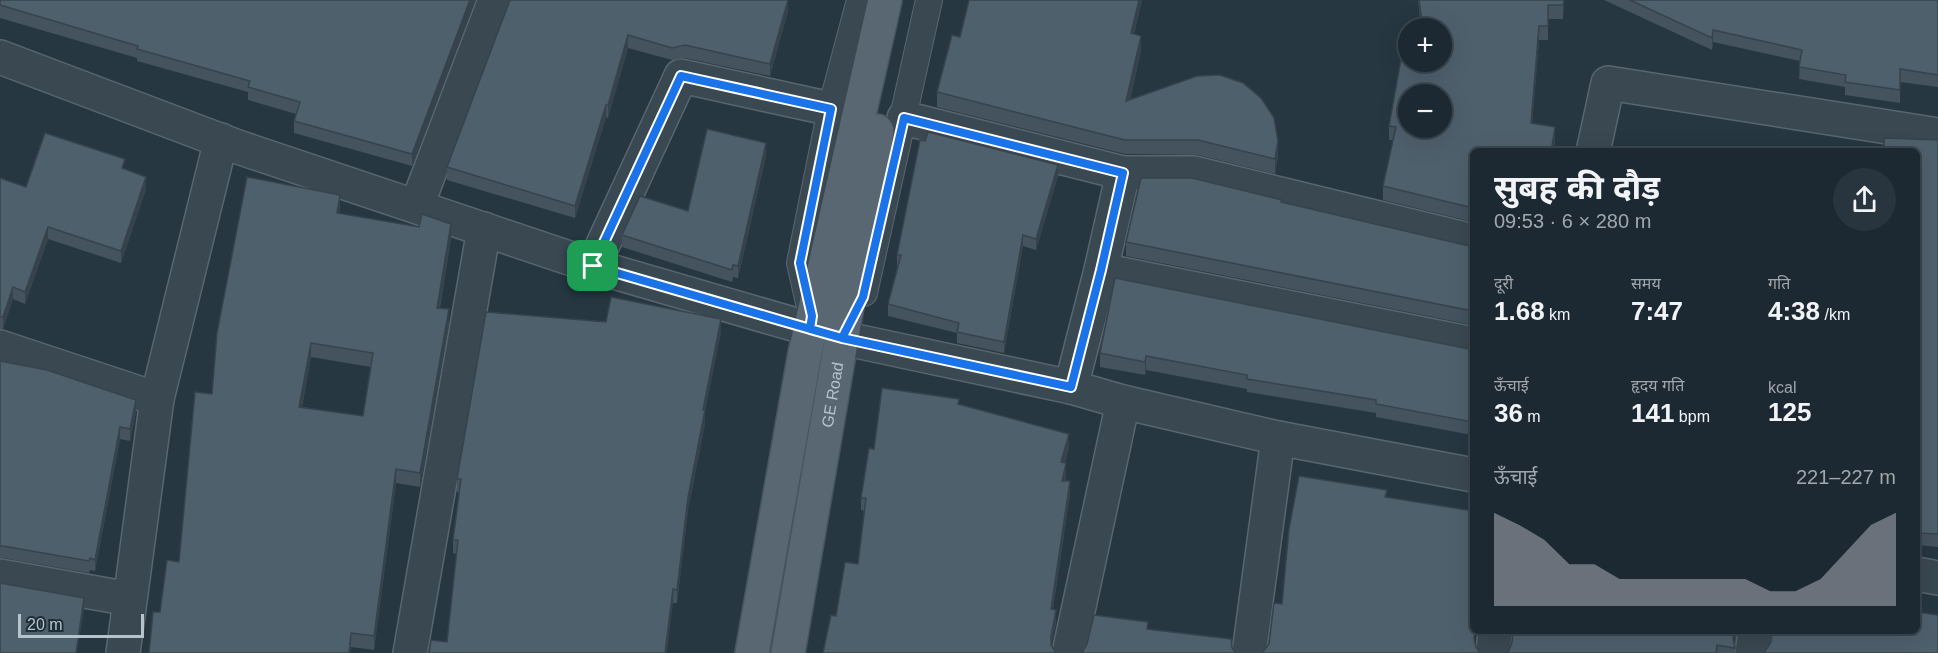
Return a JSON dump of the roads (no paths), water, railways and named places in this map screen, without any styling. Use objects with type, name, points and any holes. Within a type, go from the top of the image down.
[{"type":"main road","points":[[752,653],[811,322],[885,0]]},
{"type":"main road","points":[[842,338],[872,156],[907,0]]},
{"type":"main road","name":"GE Road","points":[[788,653],[842,338]]},
{"type":"street","points":[[417,206],[495,0]]},
{"type":"street","points":[[0,57],[221,140],[593,266],[811,322],[842,338],[1071,387],[1123,402],[1278,438],[1470,474]]},
{"type":"street","points":[[593,266],[681,76],[831,109]]},
{"type":"street","points":[[1594,148],[1608,84],[1870,138],[1938,135]]},
{"type":"street","points":[[904,118],[1123,173],[1194,172],[1470,240]]},
{"type":"street","points":[[123,653],[157,399],[221,140]]},
{"type":"street","points":[[1071,387],[1123,173]]},
{"type":"street","points":[[410,653],[484,229]]},
{"type":"street","points":[[1101,270],[1470,343]]},
{"type":"street","points":[[0,347],[157,399]]},
{"type":"street","points":[[1069,653],[1123,402]]},
{"type":"street","points":[[1249,653],[1278,438]]},
{"type":"street","points":[[1920,575],[1938,578]]},
{"type":"street","points":[[0,576],[130,600]]},
{"type":"street","points":[[1493,653],[1495,634]]},
{"type":"street","points":[[1752,653],[1755,634]]},
{"type":"lane","points":[[811,322],[800,263],[831,109],[860,0]]},
{"type":"lane","name":"GE Road","points":[[842,338],[863,297],[929,0]]}]
